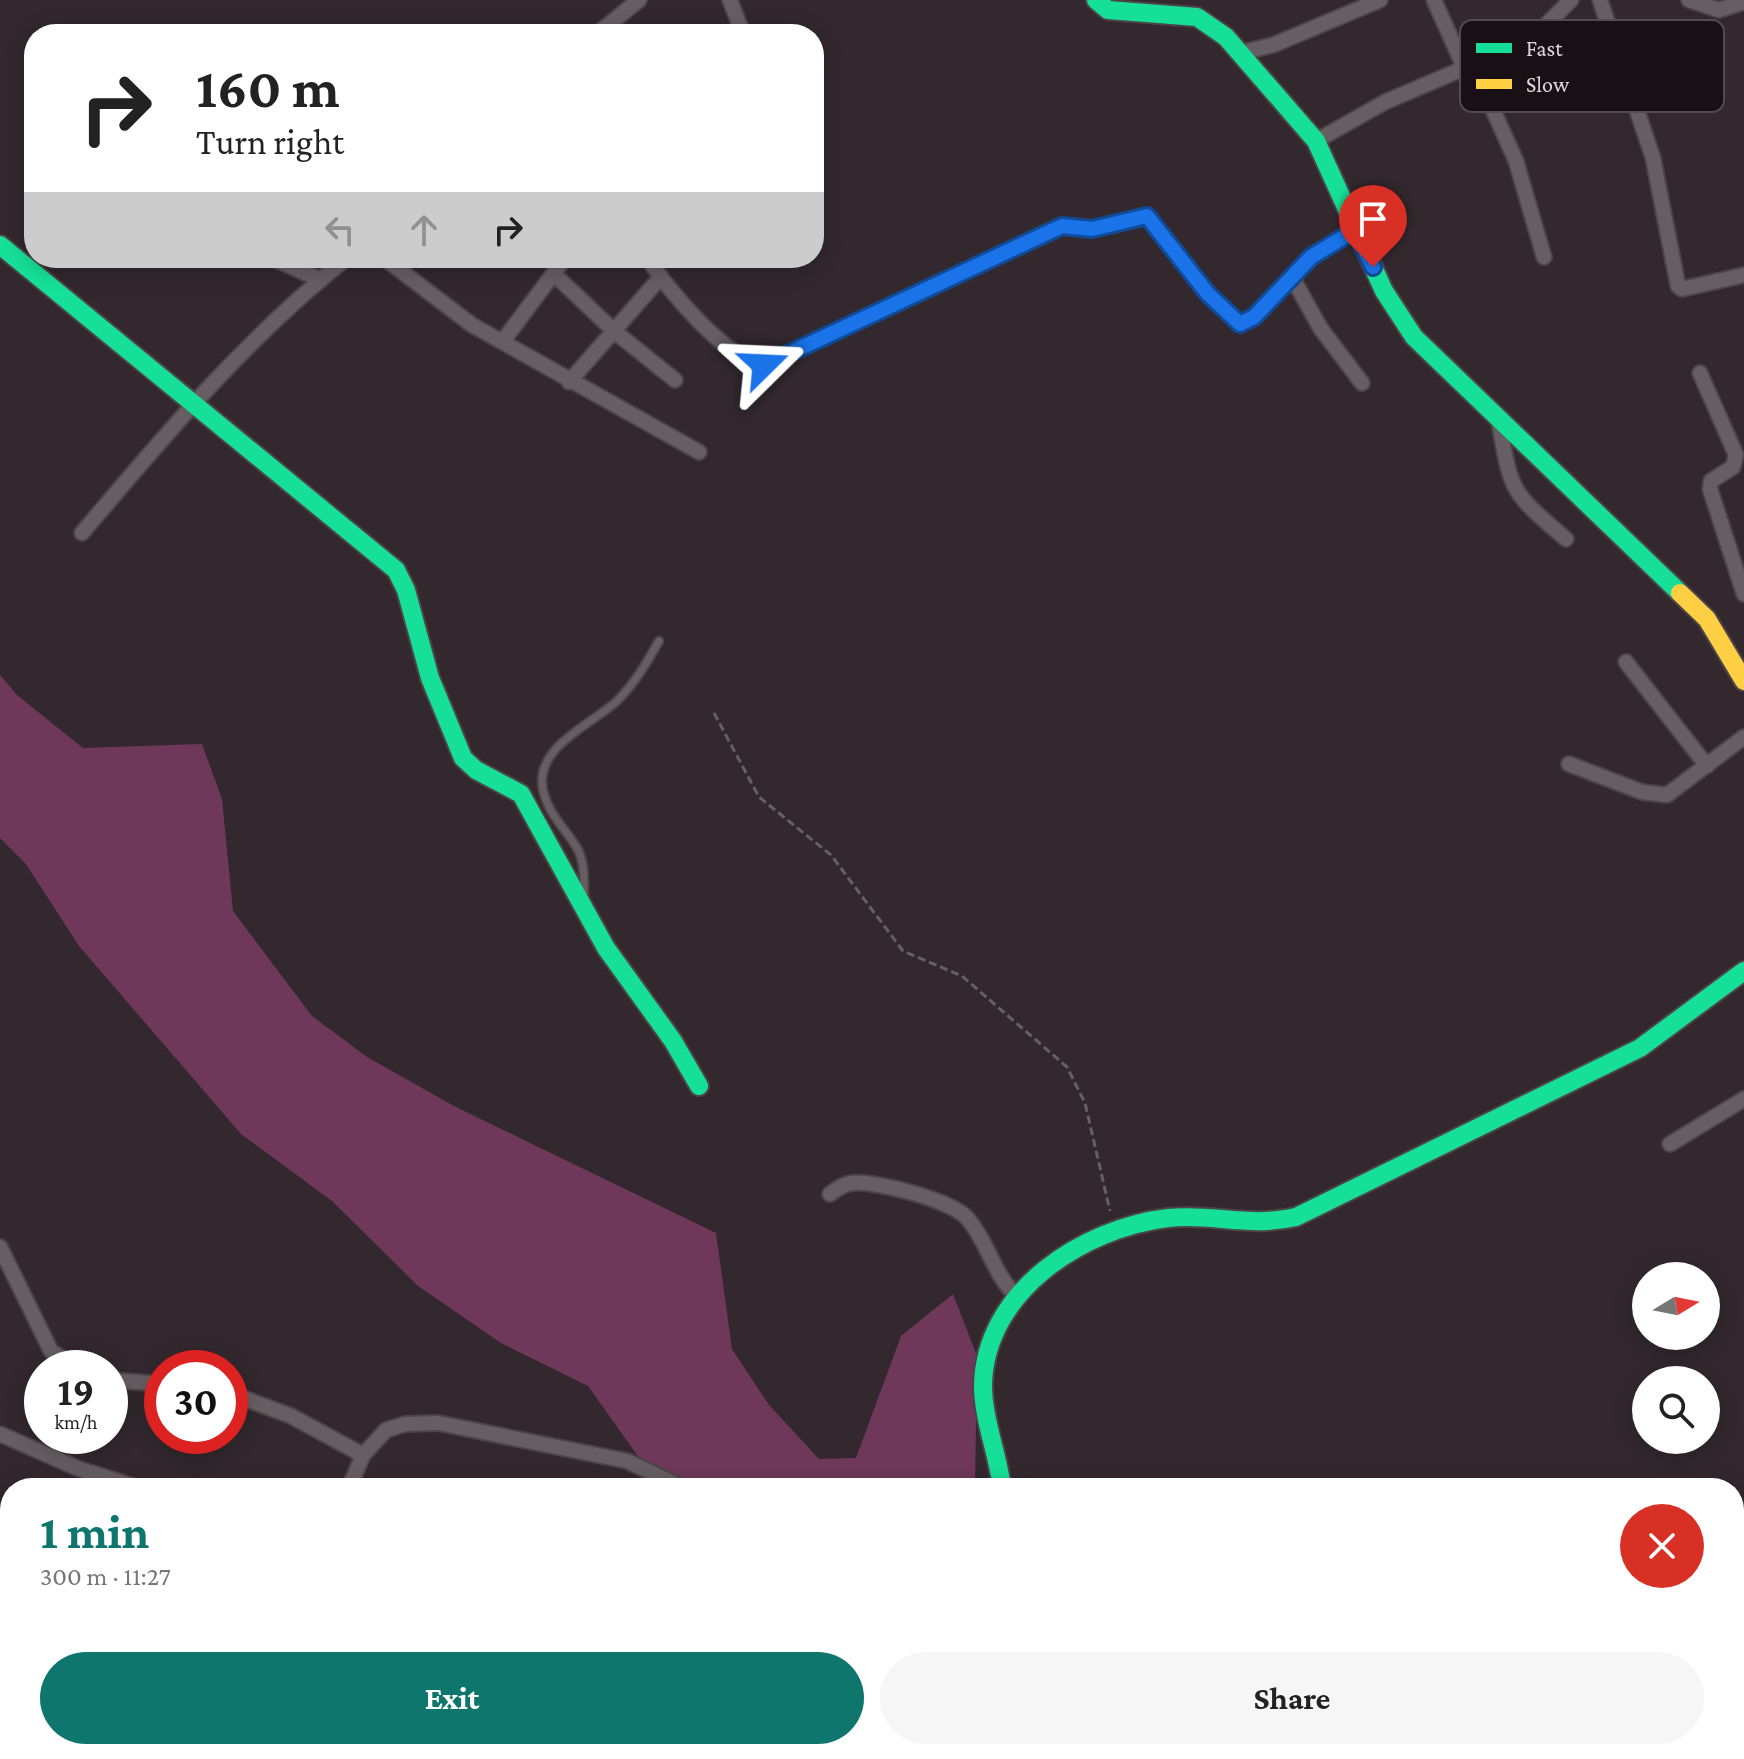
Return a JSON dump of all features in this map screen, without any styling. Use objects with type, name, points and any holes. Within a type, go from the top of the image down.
[{"type":"street","points":[[609,24],[639,0]]},
{"type":"street","points":[[730,0],[739,24]]},
{"type":"street","points":[[1096,0],[1108,10],[1197,17],[1240,53],[1316,141],[1384,291],[1414,337],[1707,619],[1744,681]]},
{"type":"street","points":[[1240,53],[1273,45],[1380,0]]},
{"type":"street","points":[[1434,0],[1460,50]]},
{"type":"street","points":[[1551,20],[1571,0]]},
{"type":"street","points":[[1600,0],[1607,20]]},
{"type":"street","points":[[1689,0],[1719,10],[1744,2]]},
{"type":"street","points":[[1316,141],[1385,102],[1460,69]]},
{"type":"street","points":[[1492,112],[1516,161],[1544,257]]},
{"type":"street","points":[[1638,112],[1653,158],[1678,286],[1695,289],[1744,275]]},
{"type":"street","points":[[654,268],[660,278],[737,355],[764,365],[1062,226],[1092,229],[1147,216],[1208,294],[1240,324],[1254,317],[1311,257],[1355,230]]},
{"type":"street","points":[[0,245],[24,265]]},
{"type":"street","points":[[28,268],[396,570],[406,590],[430,678],[463,758],[476,770],[521,794],[606,948],[673,1041],[699,1086]]},
{"type":"street","points":[[294,268],[321,280]]},
{"type":"street","points":[[82,533],[192,404],[275,319],[335,268]]},
{"type":"street","points":[[396,268],[439,303],[569,382],[699,452]]},
{"type":"street","points":[[503,341],[558,268]]},
{"type":"street","points":[[554,274],[614,331],[675,380]]},
{"type":"street","points":[[569,382],[660,278]]},
{"type":"street","points":[[1293,279],[1321,329],[1362,383]]},
{"type":"street","points":[[1700,373],[1736,455],[1733,467],[1711,481],[1710,489],[1744,594]]},
{"type":"street","points":[[1499,421],[1513,488],[1522,501],[1566,539]]},
{"type":"street","points":[[1626,662],[1707,766]]},
{"type":"street","points":[[1569,764],[1657,796],[1678,789],[1744,737]]},
{"type":"street","points":[[1000,1478],[983,1378],[994,1337],[1017,1297],[1040,1271],[1091,1240],[1150,1220],[1177,1217],[1238,1224],[1296,1217],[1640,1048],[1744,971]]},
{"type":"street","points":[[1670,1144],[1744,1099]]},
{"type":"street","points":[[830,1194],[847,1183],[885,1186],[960,1211],[976,1231],[997,1274],[1017,1297]]},
{"type":"street","points":[[0,1247],[51,1350]]},
{"type":"street","points":[[248,1400],[291,1416],[363,1455]]},
{"type":"street","points":[[353,1478],[363,1455],[386,1430],[405,1424],[438,1423],[627,1461],[663,1478]]},
{"type":"street","points":[[0,1434],[77,1468],[108,1478]]},
{"type":"lane","points":[[583,906],[581,858],[551,811],[544,794],[543,771],[556,749],[615,703],[638,679],[659,641]]},
{"type":"path","points":[[714,713],[759,797],[831,855],[903,951],[962,976],[1000,1004],[1067,1067],[1085,1103],[1114,1231]]},
{"type":"shaded area","points":[[0,675],[17,695],[83,748],[202,744],[222,799],[233,911],[312,1016],[367,1057],[454,1106],[716,1233],[732,1349],[769,1405],[819,1459],[856,1458],[901,1336],[953,1294],[977,1356],[975,1478],[649,1478],[645,1466],[588,1386],[501,1343],[418,1286],[332,1201],[241,1134],[79,946],[26,864],[0,838]]},
{"type":"traffic: fast","points":[[1096,0],[1108,10],[1197,17],[1226,37],[1316,141],[1384,291],[1414,337],[1680,593]]},
{"type":"traffic: fast","points":[[0,245],[24,265]]},
{"type":"traffic: fast","points":[[28,268],[396,570],[406,590],[430,678],[463,758],[476,770],[521,794],[606,948],[673,1041],[699,1086]]},
{"type":"traffic: fast","points":[[1000,1478],[984,1398],[988,1351],[1001,1321],[1020,1293],[1044,1270],[1073,1250],[1136,1224],[1168,1218],[1262,1221],[1296,1217],[1640,1048],[1744,971]]},
{"type":"traffic: slow","points":[[1680,593],[1707,619],[1744,681]]},
{"type":"route","points":[[764,365],[783,359],[1062,226],[1092,229],[1147,216],[1208,294],[1240,324],[1254,317],[1311,257],[1355,230],[1373,267]]}]
